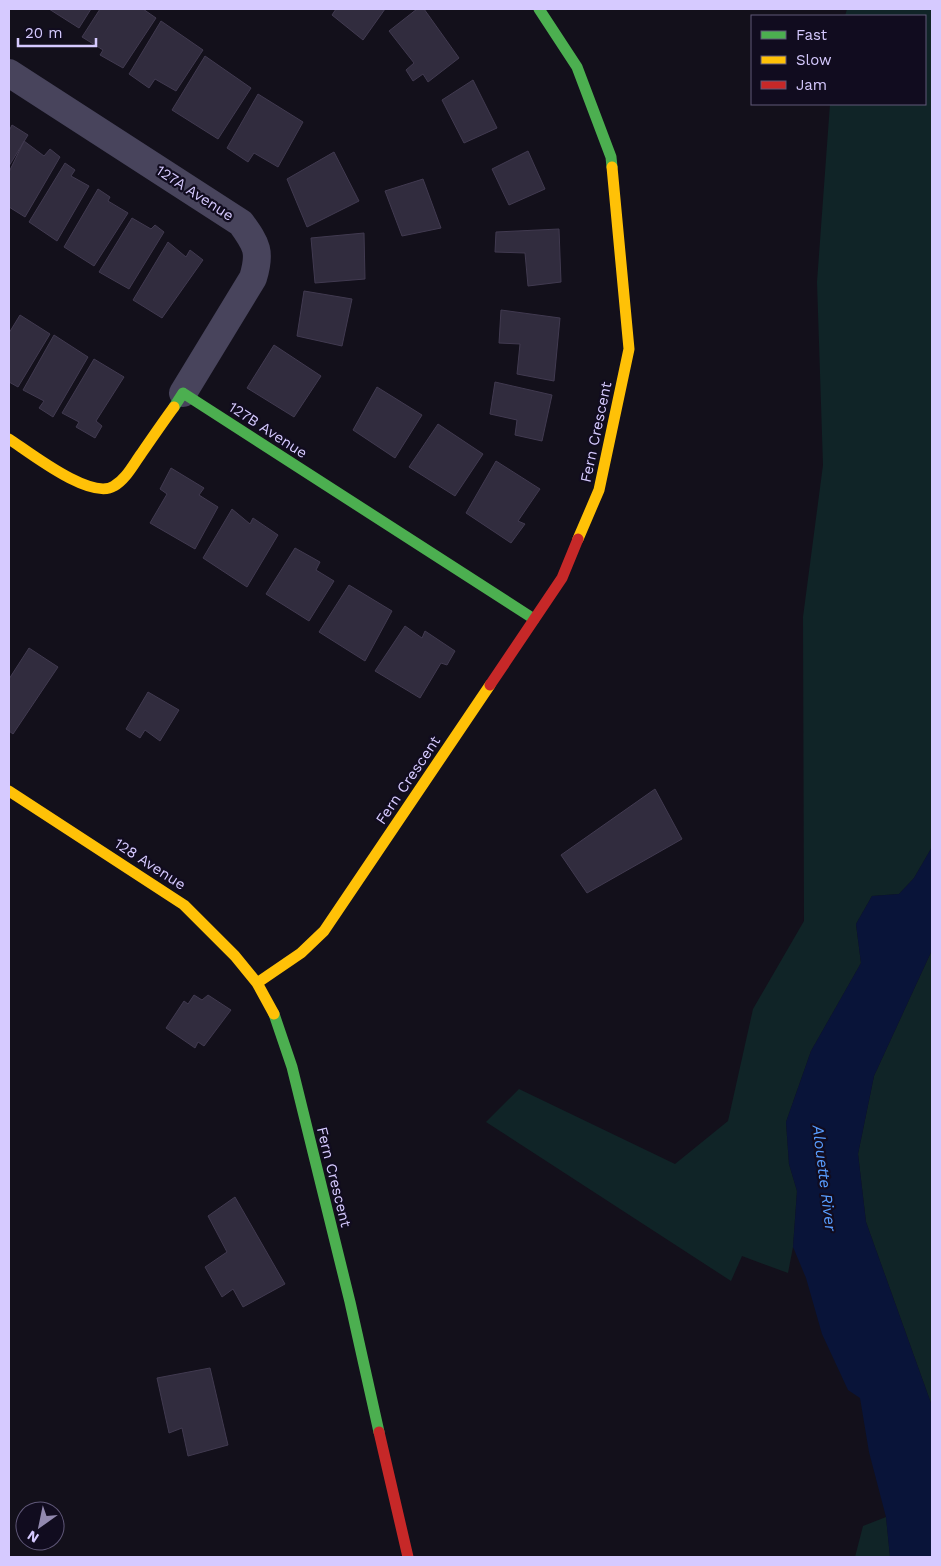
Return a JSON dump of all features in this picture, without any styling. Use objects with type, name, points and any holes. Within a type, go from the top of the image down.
[{"type":"street","name":"Fern Crescent","points":[[408,1557],[350,1302],[292,1067],[274,1012],[257,983],[293,960],[324,931],[562,578],[600,490],[629,349],[610,157],[577,67],[539,9]]},
{"type":"street","name":"127A Avenue","points":[[9,73],[241,222],[254,241],[259,261],[253,278],[183,393]]},
{"type":"street","name":"127B Avenue","points":[[183,393],[534,620]]},
{"type":"street","points":[[9,439],[75,482],[94,488],[111,488],[124,478],[183,393]]},
{"type":"street","name":"128 Avenue","points":[[9,791],[184,905],[228,949],[257,983]]},
{"type":"green space","points":[[847,9],[932,9],[932,847],[914,878],[899,894],[872,896],[856,924],[861,963],[811,1051],[786,1122],[789,1164],[797,1191],[793,1247],[788,1273],[742,1256],[731,1281],[486,1122],[519,1089],[675,1164],[728,1121],[753,1009],[804,921],[803,617],[823,465],[817,282],[830,105],[926,105],[926,15],[845,15]]},
{"type":"green space","points":[[932,950],[932,1406],[866,1222],[858,1154],[874,1076]]},
{"type":"green space","points":[[886,1517],[890,1557],[855,1557],[863,1526]]},
{"type":"water","name":"Alouette River","points":[[932,847],[932,950],[874,1076],[858,1154],[866,1222],[932,1406],[932,1557],[890,1557],[886,1517],[869,1452],[860,1398],[848,1390],[822,1334],[806,1278],[793,1247],[797,1191],[789,1164],[786,1122],[811,1051],[861,963],[856,924],[872,896],[899,894],[914,878]]},
{"type":"building","points":[[49,9],[91,9],[79,28]]},
{"type":"building","points":[[100,9],[143,9],[156,18],[123,68],[100,55],[103,50],[82,37]]},
{"type":"building","points":[[336,9],[385,9],[363,40],[332,15]]},
{"type":"building","points":[[417,9],[424,9],[459,58],[428,82],[423,74],[413,81],[406,70],[414,63],[389,31]]},
{"type":"building","points":[[161,21],[203,50],[176,91],[155,79],[149,88],[129,74]]},
{"type":"building","points":[[205,56],[251,88],[218,139],[172,110]]},
{"type":"building","points":[[473,80],[497,128],[464,143],[442,100]]},
{"type":"building","points":[[258,94],[303,122],[278,167],[254,153],[248,162],[227,148]]},
{"type":"building","points":[[12,125],[28,135],[9,166],[9,131]]},
{"type":"building","points":[[24,141],[44,156],[50,149],[60,157],[25,217],[9,207],[9,172]]},
{"type":"building","points":[[528,151],[545,189],[509,205],[492,169]]},
{"type":"building","points":[[334,152],[359,201],[307,227],[287,179]]},
{"type":"building","points":[[65,163],[75,170],[71,176],[89,186],[57,241],[29,222]]},
{"type":"building","points":[[423,179],[441,228],[402,236],[385,191]]},
{"type":"building","points":[[98,189],[110,197],[108,201],[128,213],[94,266],[64,247]]},
{"type":"building","points":[[132,218],[151,229],[155,225],[164,232],[129,289],[99,272]]},
{"type":"building","points":[[559,229],[561,282],[528,286],[525,253],[495,252],[496,232]]},
{"type":"building","points":[[364,233],[365,279],[315,283],[311,238]]},
{"type":"building","points":[[168,242],[186,257],[190,250],[203,260],[162,318],[133,300]]},
{"type":"building","points":[[304,291],[352,299],[342,346],[297,336]]},
{"type":"building","points":[[501,310],[560,318],[554,381],[517,374],[520,344],[499,343]]},
{"type":"building","points":[[20,315],[50,334],[18,387],[9,382],[9,333]]},
{"type":"building","points":[[54,335],[88,357],[53,417],[39,408],[44,401],[23,390]]},
{"type":"building","points":[[274,345],[321,376],[294,417],[247,388]]},
{"type":"building","points":[[94,359],[124,377],[96,421],[102,426],[95,438],[76,427],[79,422],[62,413]]},
{"type":"building","points":[[495,382],[552,395],[542,441],[515,435],[517,420],[490,414]]},
{"type":"building","points":[[377,387],[422,415],[395,458],[353,430]]},
{"type":"building","points":[[438,424],[483,454],[455,496],[409,467]]},
{"type":"building","points":[[496,461],[540,489],[518,521],[525,524],[511,543],[466,513]]},
{"type":"building","points":[[171,468],[204,488],[199,495],[218,507],[195,549],[150,523],[167,494],[160,489]]},
{"type":"building","points":[[232,509],[250,524],[253,518],[278,535],[247,587],[203,558]]},
{"type":"building","points":[[295,548],[320,562],[316,570],[334,581],[309,621],[266,594]]},
{"type":"building","points":[[349,585],[392,611],[365,661],[319,632]]},
{"type":"building","points":[[405,626],[422,638],[425,631],[455,651],[447,665],[441,663],[420,698],[375,671]]},
{"type":"building","points":[[29,648],[58,667],[13,734],[9,731],[9,679]]},
{"type":"building","points":[[148,692],[179,710],[160,741],[145,730],[140,738],[126,729]]},
{"type":"building","points":[[655,789],[682,839],[587,893],[561,855]]},
{"type":"building","points":[[194,995],[202,1000],[208,995],[231,1010],[204,1046],[198,1042],[195,1048],[166,1028],[184,1001],[188,1004]]},
{"type":"building","points":[[235,1197],[285,1284],[243,1307],[233,1289],[222,1297],[205,1267],[227,1252],[208,1216]]},
{"type":"building","points":[[210,1368],[228,1445],[188,1456],[182,1428],[169,1433],[157,1378]]},
{"type":"traffic: fast","points":[[539,9],[577,67],[611,157],[612,167]]},
{"type":"traffic: fast","points":[[174,407],[183,393],[534,619]]},
{"type":"traffic: fast","points":[[274,1014],[292,1067],[350,1302],[379,1432]]},
{"type":"traffic: slow","points":[[578,539],[599,490],[629,349],[612,167]]},
{"type":"traffic: slow","points":[[9,439],[60,473],[91,487],[104,489],[114,486],[126,476],[174,407]]},
{"type":"traffic: slow","points":[[257,983],[301,953],[324,931],[490,685]]},
{"type":"traffic: slow","points":[[9,791],[184,905],[235,956],[257,983],[274,1014]]},
{"type":"traffic: jam","points":[[490,685],[562,578],[578,539]]},
{"type":"traffic: jam","points":[[379,1432],[408,1557]]}]
